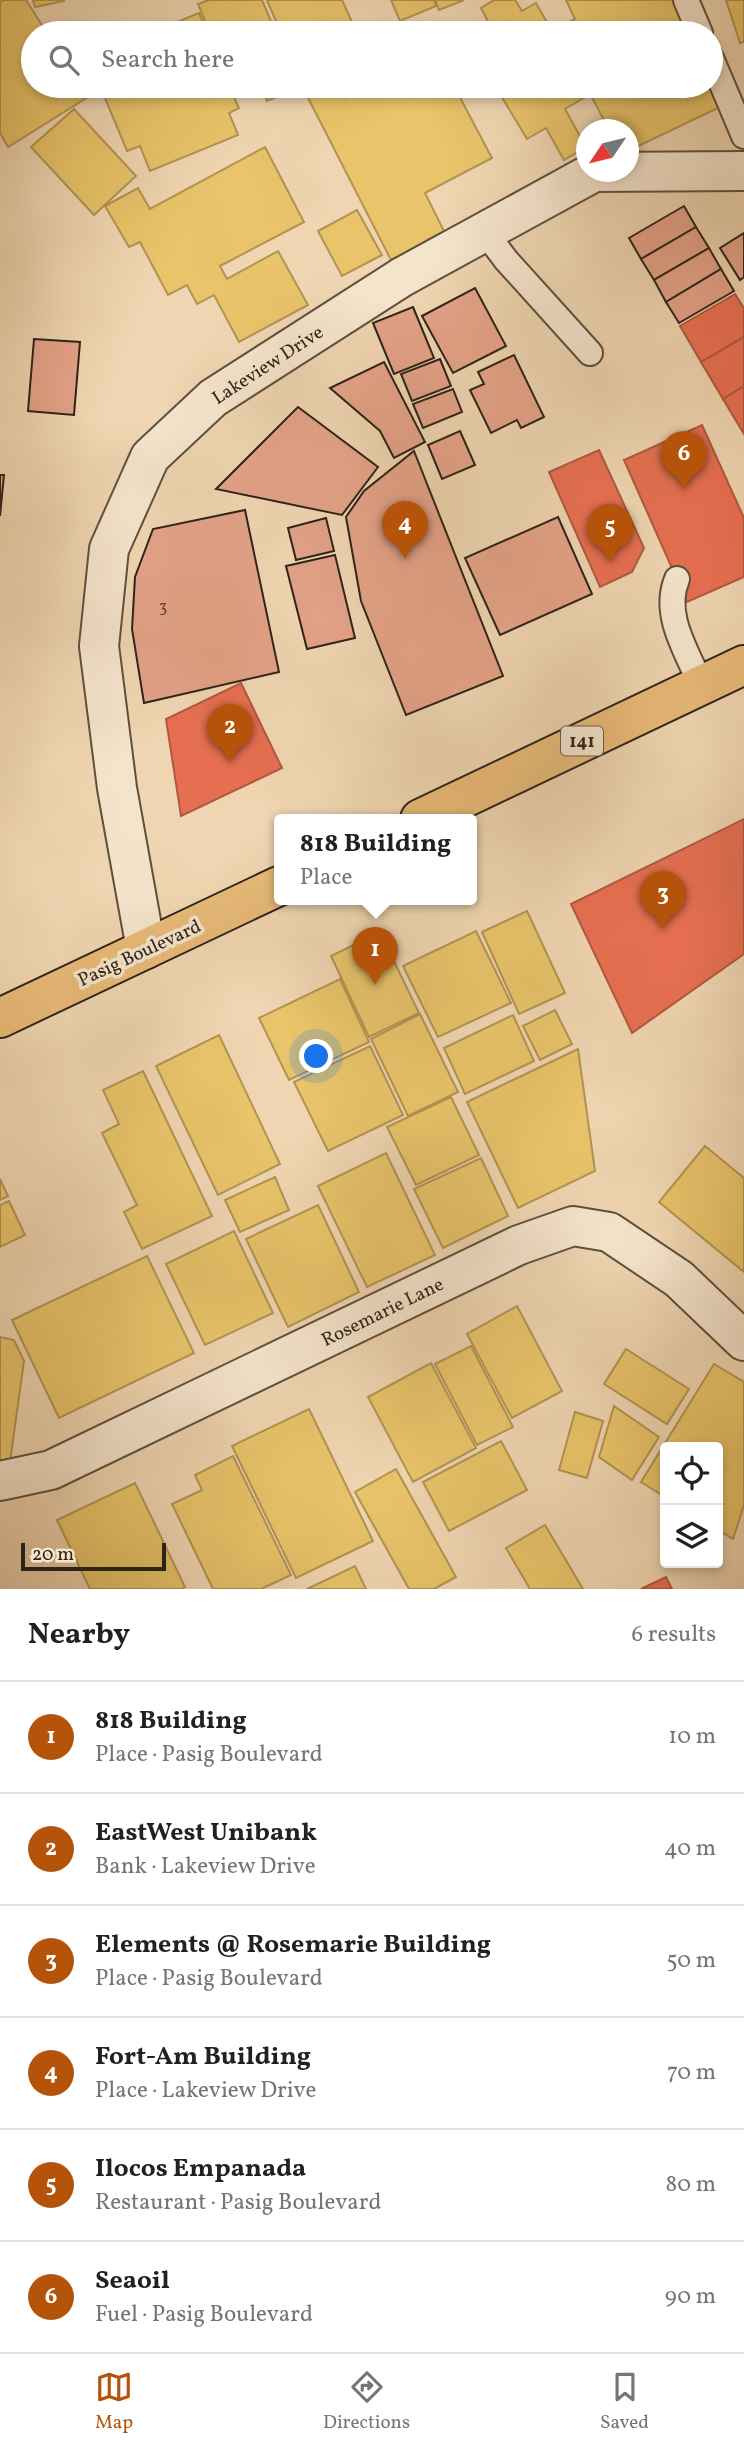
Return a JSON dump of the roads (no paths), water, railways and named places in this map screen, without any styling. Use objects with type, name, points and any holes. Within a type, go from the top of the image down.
[{"type":"main road","name":"141","points":[[430,814],[701,685],[741,672]]},
{"type":"main road","name":"Pasig Boulevard","points":[[0,1018],[274,888]]},
{"type":"street","name":"Lakeview Drive","points":[[146,949],[117,788],[99,646],[109,549],[150,457],[213,398],[402,277],[594,172],[744,171]]},
{"type":"street","name":"Rosemarie Lane","points":[[0,1481],[51,1470],[519,1245],[573,1226],[609,1232],[679,1279],[744,1341]]},
{"type":"lane","points":[[686,0],[695,21]]},
{"type":"lane","points":[[723,86],[744,136]]},
{"type":"lane","points":[[485,232],[506,260],[590,353]]},
{"type":"lane","points":[[677,579],[672,591],[672,618],[701,685]]},
{"type":"place","name":"Seaoil","points":[[684,489]]},
{"type":"place","name":"Fort-Am Building","points":[[405,559]]},
{"type":"place","name":"Ilocos Empanada","points":[[610,562]]},
{"type":"place","name":"EastWest Unibank","points":[[230,762]]},
{"type":"place","name":"Elements @ Rosemarie Building","points":[[663,929]]},
{"type":"place","name":"818 Building","points":[[375,985]]}]
